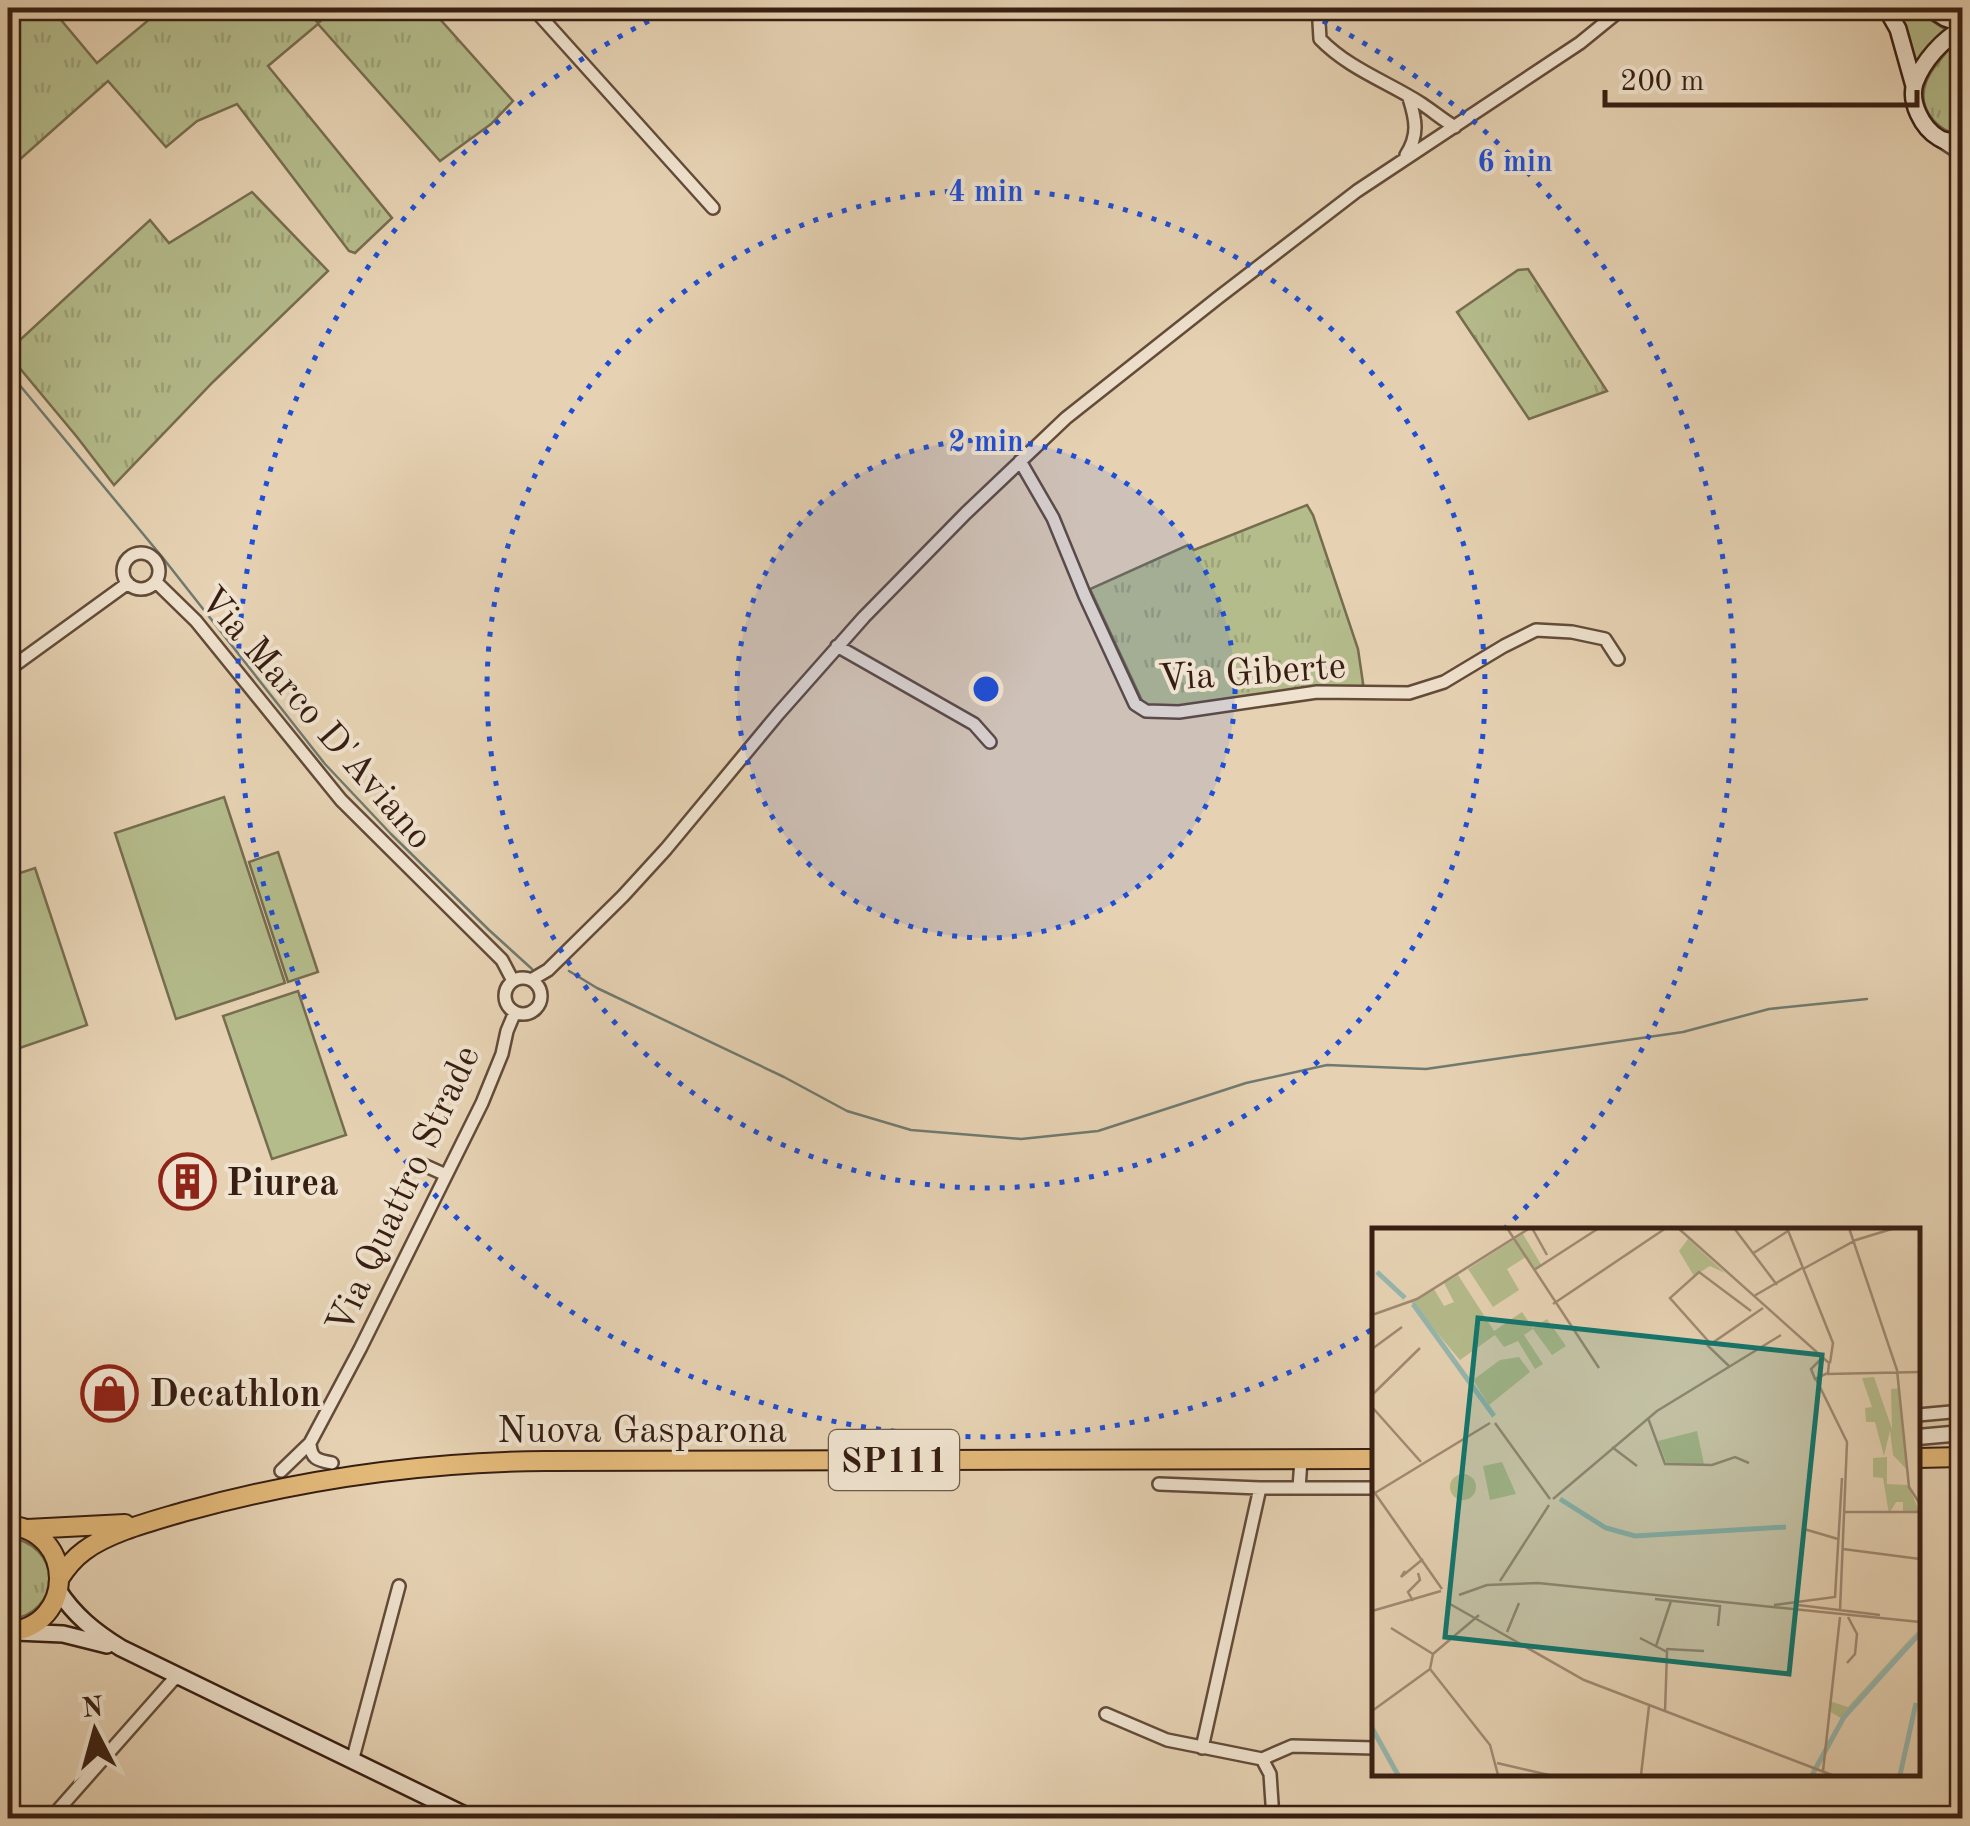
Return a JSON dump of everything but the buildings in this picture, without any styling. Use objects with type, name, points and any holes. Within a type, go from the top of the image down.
[{"type":"main road","points":[[1886,8],[1898,29],[1923,124],[1941,140],[1962,142]]},
{"type":"main road","points":[[1914,86],[1932,55],[1962,26],[1929,8]]},
{"type":"main road","points":[[1920,1458],[1962,1458]]},
{"type":"main road","name":"Nuova Gasparona","points":[[10,1632],[42,1618],[55,1600],[67,1566],[104,1539],[155,1520],[268,1490],[348,1475],[497,1461],[1372,1459]]},
{"type":"main road","name":"Nuova Gasparona","points":[[8,1525],[27,1529],[155,1520]]},
{"type":"main road","points":[[27,1529],[51,1549],[66,1603],[88,1626],[121,1648],[471,1818]]},
{"type":"main road","points":[[10,1632],[63,1634],[121,1648]]},
{"type":"street","points":[[533,8],[713,208]]},
{"type":"street","points":[[1326,8],[1319,22],[1320,40],[1335,54],[1455,127]]},
{"type":"street","points":[[531,980],[548,970],[656,861],[837,646],[1066,418],[1403,159],[1580,43],[1623,8]]},
{"type":"street","points":[[1403,159],[1414,143],[1416,122],[1409,98]]},
{"type":"street","points":[[1434,113],[1439,123],[1438,138]]},
{"type":"street","points":[[1416,122],[1438,138]]},
{"type":"street","points":[[1941,140],[1962,153]]},
{"type":"street","name":"Via Giberte","points":[[1020,460],[1053,518],[1135,704],[1146,712],[1224,707],[1318,692],[1410,694],[1444,682],[1536,630],[1605,639],[1618,659]]},
{"type":"street","points":[[142,552],[158,562],[156,582],[143,589],[128,583],[123,572],[130,556],[142,552]]},
{"type":"street","name":"Via Marco D'Aviano","points":[[156,582],[196,622],[341,800],[502,960],[513,981]]},
{"type":"street","points":[[8,670],[128,583]]},
{"type":"street","points":[[837,646],[974,724],[990,742]]},
{"type":"street","points":[[531,980],[539,989],[540,1002],[532,1011],[515,1012],[505,1000],[506,989],[513,981],[531,980]]},
{"type":"street","name":"Via Quattro Strade","points":[[281,1471],[310,1443],[360,1349],[482,1102],[515,1012]]},
{"type":"street","points":[[418,1162],[446,1174]]},
{"type":"street","points":[[1920,1416],[1962,1411]]},
{"type":"street","points":[[1920,1437],[1962,1433]]},
{"type":"street","points":[[310,1443],[315,1460],[332,1463]]},
{"type":"street","points":[[1299,1488],[1301,1460]]},
{"type":"street","points":[[1160,1484],[1372,1488]]},
{"type":"street","points":[[1202,1748],[1260,1488]]},
{"type":"street","points":[[350,1758],[399,1586]]},
{"type":"street","points":[[51,1818],[173,1680],[181,1677]]},
{"type":"street","points":[[1106,1714],[1166,1740],[1262,1760],[1292,1746],[1372,1748]]},
{"type":"street","points":[[1262,1760],[1270,1774],[1273,1818]]},
{"type":"green space","points":[[8,8],[51,8],[97,63],[163,8],[305,8],[318,23],[337,8],[430,8],[513,101],[491,124],[440,161],[318,24],[268,66],[392,218],[355,253],[349,251],[237,104],[197,121],[166,147],[108,81],[8,170]]},
{"type":"green space","points":[[1889,8],[1913,8],[1946,30],[1918,68],[1902,25]]},
{"type":"green space","points":[[1962,37],[1962,135],[1945,130],[1931,118],[1924,92],[1932,70]]},
{"type":"green space","points":[[252,192],[328,271],[114,485],[8,351],[150,220],[169,243]]},
{"type":"green space","points":[[1528,269],[1607,391],[1529,419],[1457,312],[1518,270]]},
{"type":"green space","points":[[1307,505],[1358,649],[1364,690],[1159,714],[1144,705],[1090,589],[1188,545],[1194,550]]},
{"type":"green space","points":[[224,797],[285,983],[176,1019],[115,833]]},
{"type":"green space","points":[[278,852],[318,972],[288,982],[249,862]]},
{"type":"green space","points":[[35,868],[87,1025],[8,1052],[8,877]]},
{"type":"green space","points":[[298,991],[346,1135],[272,1159],[223,1016]]},
{"type":"green space","points":[[8,1538],[26,1542],[39,1552],[47,1564],[49,1579],[39,1606],[8,1620]]},
{"type":"waterway","points":[[8,371],[163,558],[325,764],[391,834],[532,969]]},
{"type":"waterway","points":[[569,971],[847,1111],[911,1130],[1021,1139],[1098,1131],[1246,1083],[1327,1065],[1426,1069],[1683,1032],[1769,1009],[1867,999]]},
{"type":"place","name":"Piurea","points":[[187,1182]]},
{"type":"place","name":"Decathlon","points":[[110,1393]]}]
